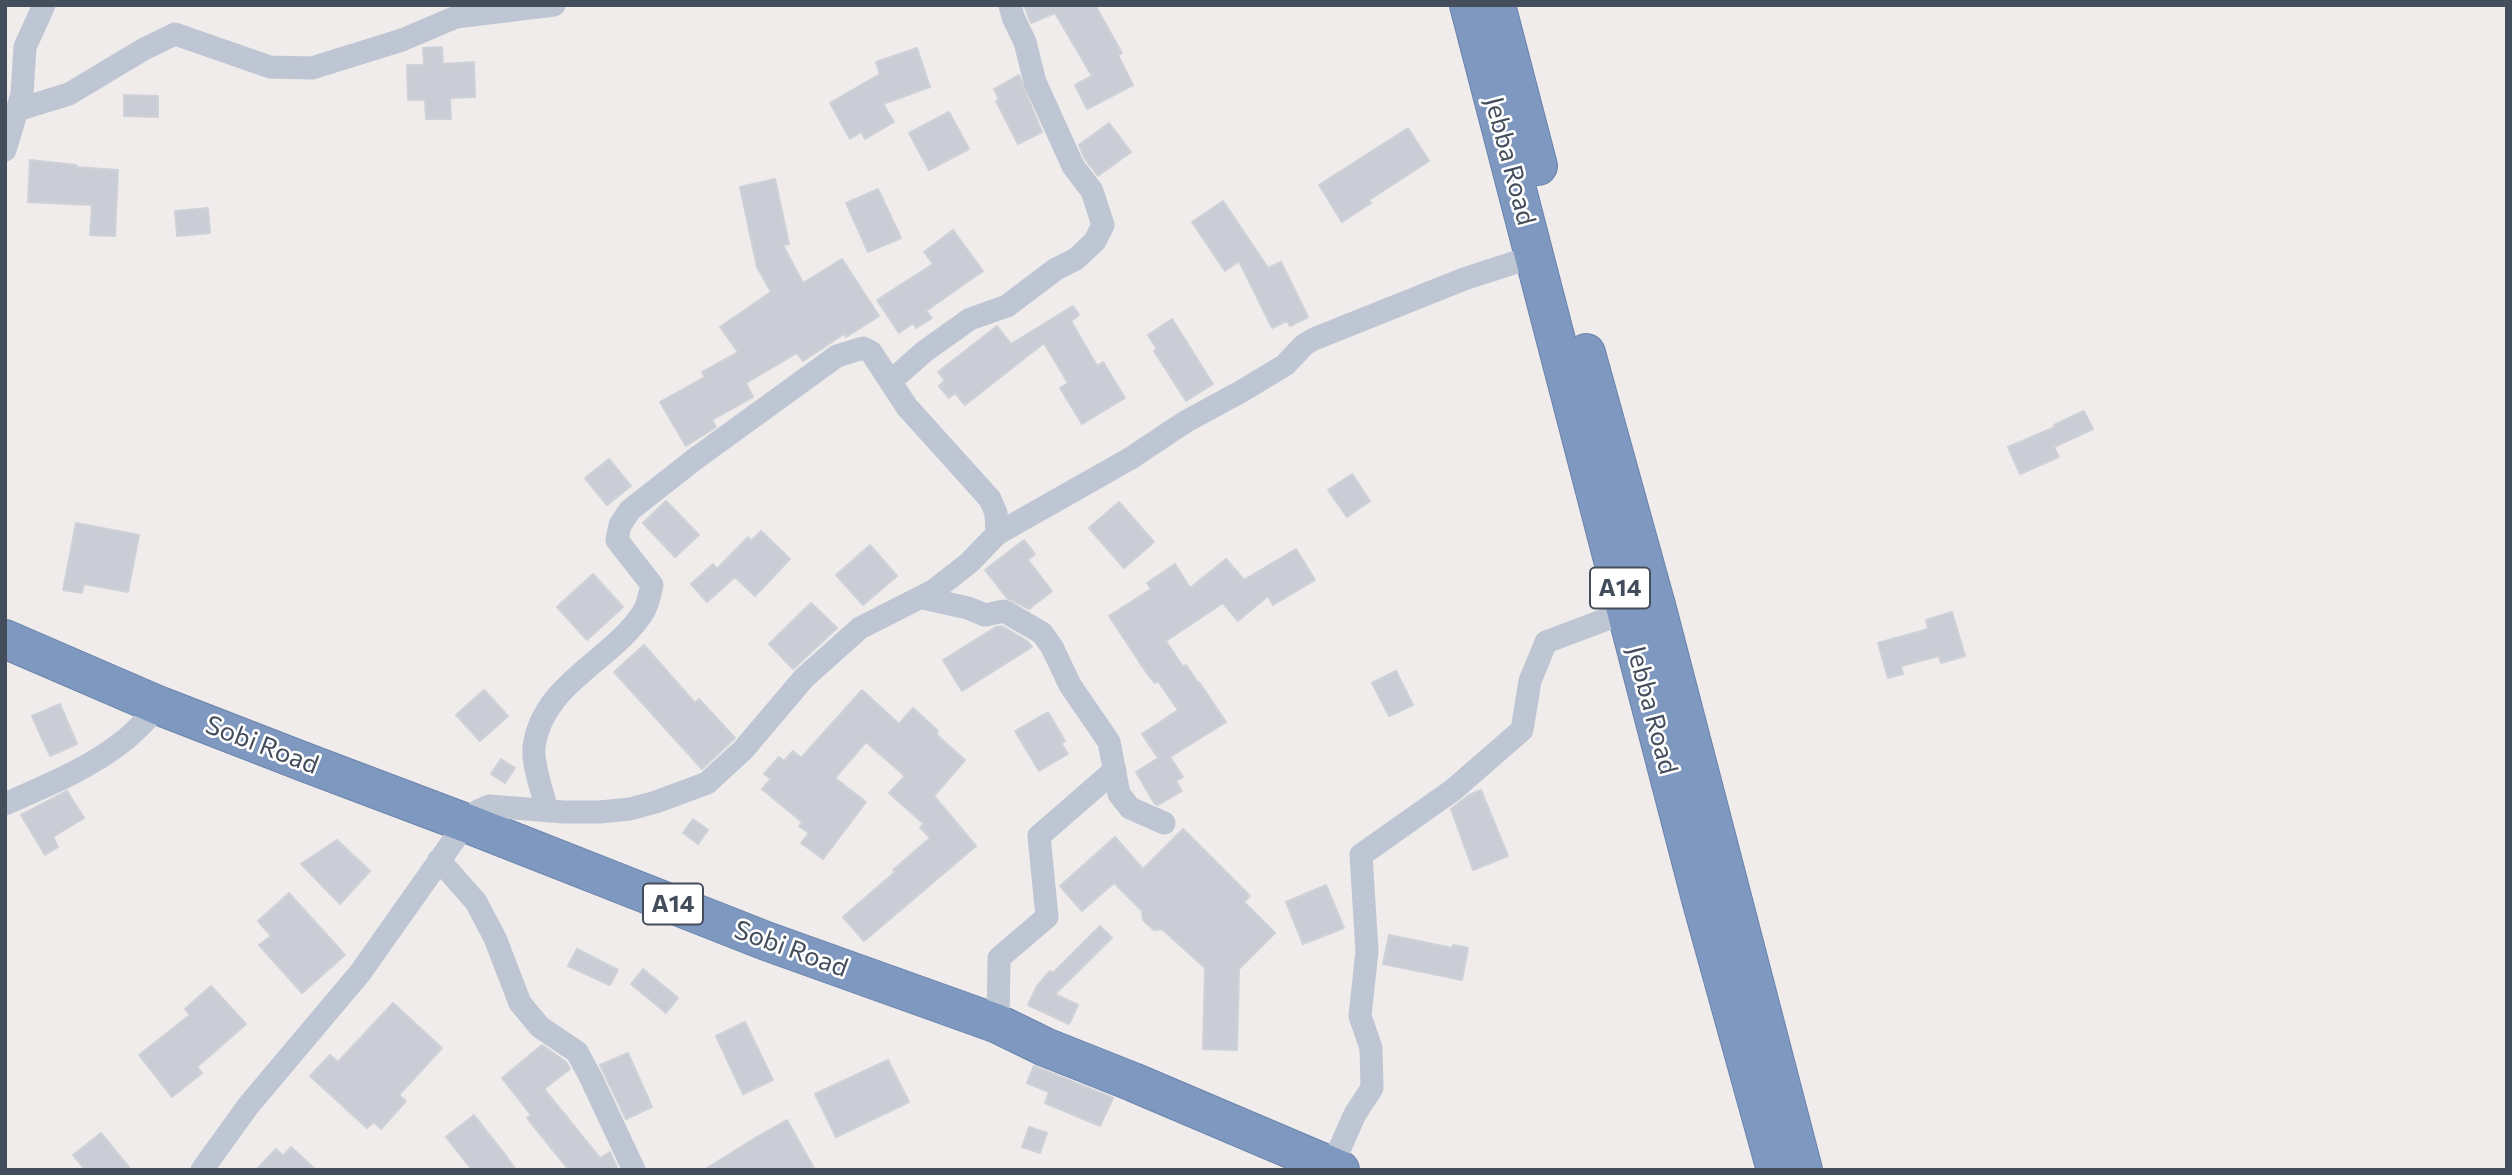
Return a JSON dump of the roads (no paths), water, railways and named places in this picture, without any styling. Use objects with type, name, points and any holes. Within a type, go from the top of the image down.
[{"type":"highway","name":"Jebba Road","points":[[1469,5],[1701,899],[1776,1170]]},
{"type":"highway","name":"A14","points":[[1496,5],[1581,336],[1660,622],[1803,1170]]},
{"type":"highway","name":"Sobi Road","points":[[5,639],[160,706],[766,941],[998,1024],[1045,1047],[1336,1168]]},
{"type":"street","points":[[5,150],[22,94],[25,47],[44,5]]},
{"type":"street","points":[[17,110],[69,94],[144,49],[176,34],[270,67],[312,68],[402,40],[456,17],[554,5]]},
{"type":"street","points":[[891,381],[925,351],[970,319],[1007,306],[1076,258],[1095,241],[1103,225],[1092,191],[1073,166],[1035,82],[1025,41],[1010,5]]},
{"type":"street","points":[[202,1170],[248,1106],[360,973],[439,860],[478,811],[489,806],[600,812],[630,808],[707,783],[743,750],[804,678],[846,639],[884,615],[923,598],[957,574],[997,534],[1034,515],[1285,365],[1304,345],[1314,339],[1464,279],[1535,256]]},
{"type":"street","points":[[547,810],[533,748],[543,717],[561,691],[594,663],[645,610],[652,585],[617,540],[620,525],[630,510],[695,459],[837,356],[863,348],[871,352],[907,407],[990,499],[996,513],[997,534]]},
{"type":"street","points":[[923,598],[968,608],[985,615],[1004,611],[1042,633],[1052,647],[1070,685],[1109,742],[1119,793],[1130,808],[1164,823]]},
{"type":"street","points":[[1336,1168],[1355,1114],[1372,1088],[1371,1048],[1360,1016],[1367,951],[1361,855],[1453,790],[1522,730],[1530,681],[1546,642],[1626,612]]},
{"type":"street","points":[[5,804],[97,760],[132,735],[160,706]]},
{"type":"street","points":[[998,1024],[999,958],[1047,916],[1039,836],[1115,770]]},
{"type":"street","points":[[439,860],[476,902],[495,937],[520,1003],[540,1027],[577,1052],[634,1170]]}]
